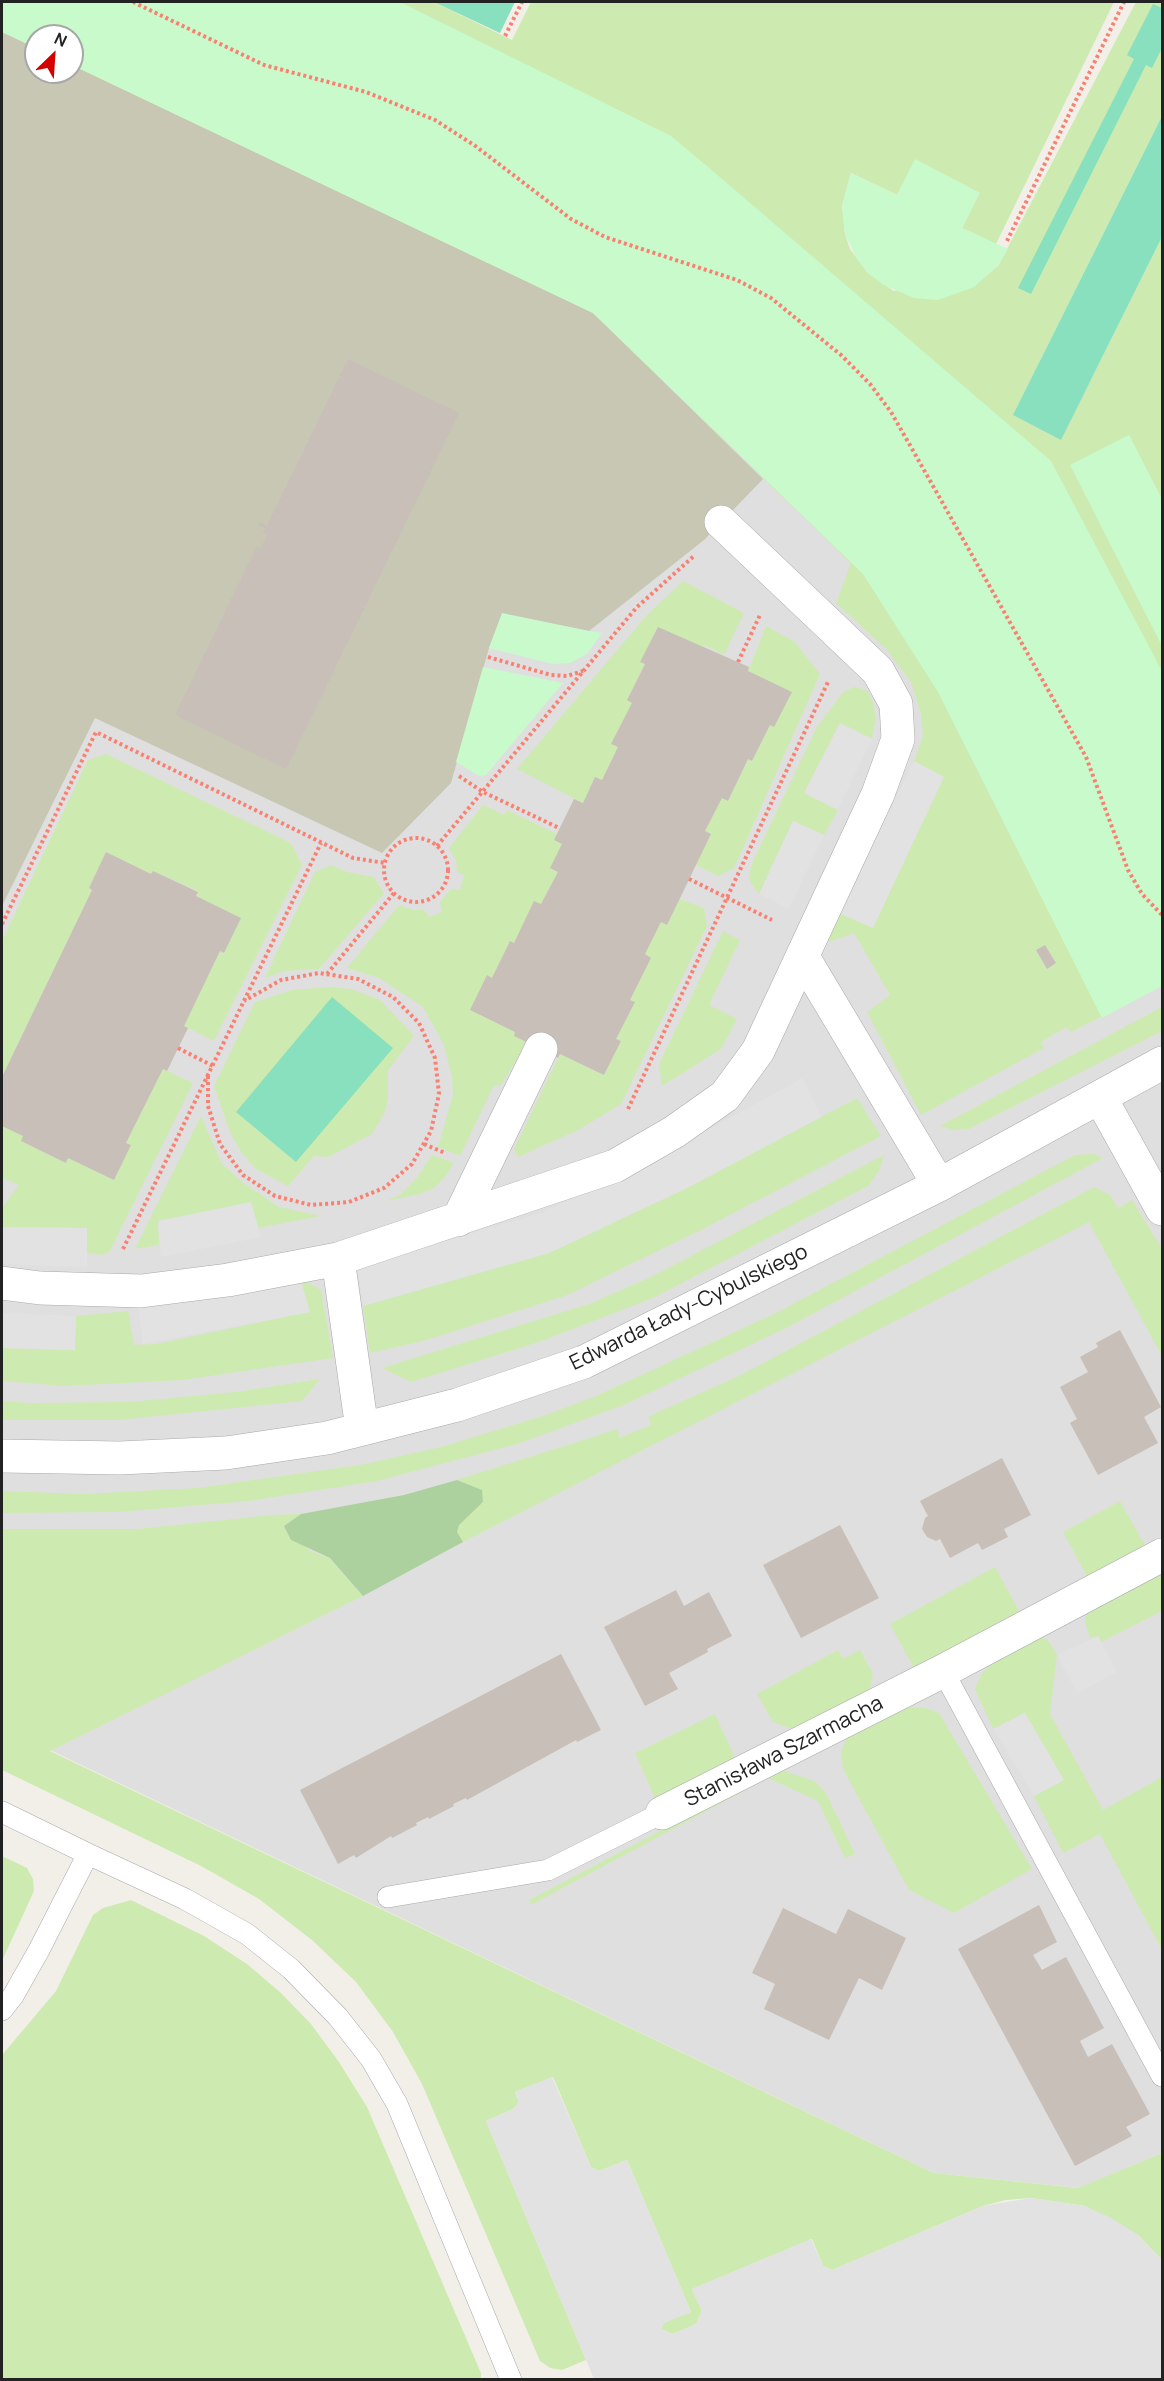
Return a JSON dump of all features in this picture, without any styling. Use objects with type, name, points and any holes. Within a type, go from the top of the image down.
[{"type":"street","points":[[2,1283],[40,1288],[141,1291],[228,1280],[338,1259],[615,1166],[674,1131],[725,1096],[758,1051],[882,783],[898,739],[896,704],[878,671],[724,526]]},
{"type":"street","points":[[807,948],[939,1185]]},
{"type":"street","points":[[458,1220],[541,1049]]},
{"type":"street","name":"Edwarda Łady-Cybulskiego","points":[[2,1456],[120,1458],[226,1453],[327,1438],[457,1405],[585,1362],[939,1185],[1162,1063]]},
{"type":"street","points":[[1100,1097],[1162,1209]]},
{"type":"street","points":[[338,1259],[363,1429]]},
{"type":"street","name":"Stanisława Szarmacha","points":[[662,1813],[943,1671],[1162,1556]]},
{"type":"lane","points":[[943,1671],[1162,2076]]},
{"type":"lane","points":[[2,1812],[185,1899],[247,1934],[291,1969],[338,2017],[371,2059],[397,2104],[511,2379]]},
{"type":"lane","name":"Stanisława Szarmacha","points":[[388,1897],[548,1870],[662,1813]]},
{"type":"lane","points":[[2,2010],[13,1996],[39,1950],[88,1854]]},
{"type":"path","points":[[133,2],[264,65],[366,92],[435,120],[474,145],[571,219],[605,237],[736,280],[771,298],[841,355],[870,384],[906,438],[1086,756],[1101,791],[1128,870],[1142,894],[1162,915]]},
{"type":"path","points":[[506,36],[522,2]]},
{"type":"path","points":[[1007,241],[1124,2]]},
{"type":"path","points":[[437,846],[638,608],[724,526]]},
{"type":"path","points":[[738,662],[764,606]]},
{"type":"path","points":[[488,657],[551,675],[567,676],[584,671]]},
{"type":"path","points":[[623,1115],[628,1110],[830,678]]},
{"type":"path","points":[[2,924],[96,732],[353,858],[385,863]]},
{"type":"path","points":[[459,776],[483,792],[559,828]]},
{"type":"path","points":[[418,839],[437,846],[448,863],[446,883],[440,891],[432,898],[412,902],[394,893],[384,874],[385,863],[397,845],[407,840],[418,839]]},
{"type":"path","points":[[120,1256],[321,843]]},
{"type":"path","points":[[689,879],[727,898],[807,948]]},
{"type":"path","points":[[327,974],[394,893]]},
{"type":"path","points":[[208,1076],[208,1106],[220,1144],[243,1174],[275,1196],[311,1205],[349,1202],[384,1188],[412,1164],[431,1131],[439,1095],[435,1058],[419,1023],[393,997],[358,979],[327,974],[281,980],[244,1001]]},
{"type":"path","points":[[178,1048],[213,1066]]},
{"type":"path","points":[[424,1144],[456,1158]]},
{"type":"shaded area","points":[[9,2],[72,24],[24,24],[24,84],[84,84],[84,28],[1162,402],[1162,2153],[1079,2188],[934,2173],[2,1727],[2,27]]},
{"type":"shaded area","points":[[2,32],[24,42],[24,84],[84,84],[84,71],[593,313],[763,479],[704,540],[589,631],[502,614],[489,648],[451,783],[382,853],[95,718],[2,906]]},
{"type":"shaded area","points":[[840,723],[872,739],[838,810],[804,793]]},
{"type":"shaded area","points":[[914,761],[944,777],[873,928],[839,913]]},
{"type":"shaded area","points":[[793,821],[824,835],[789,909],[759,894]]},
{"type":"shaded area","points":[[803,1078],[821,1117],[689,1187],[549,1253],[363,1306],[358,1267],[541,1213],[617,1179]]},
{"type":"shaded area","points":[[251,1202],[261,1237],[161,1257],[158,1221]]},
{"type":"shaded area","points":[[2,1227],[87,1228],[87,1267],[2,1264]]},
{"type":"shaded area","points":[[300,1278],[310,1312],[143,1344],[138,1306]]},
{"type":"shaded area","points":[[2,1313],[76,1316],[75,1350],[2,1348]]},
{"type":"shaded area","points":[[1098,1636],[1117,1672],[1077,1693],[1057,1655]]},
{"type":"shaded area","points":[[1025,1713],[1064,1780],[1034,1796],[993,1729]]},
{"type":"shaded area","points":[[552,2077],[591,2167],[599,2171],[627,2160],[691,2312],[664,2323],[661,2329],[673,2334],[696,2324],[702,2311],[692,2289],[811,2239],[823,2266],[832,2270],[983,2206],[1031,2198],[1085,2206],[1113,2219],[1138,2235],[1162,2260],[1162,2379],[594,2379],[486,2121],[513,2109],[519,2102],[515,2092]]},
{"type":"green space","points":[[2,2],[400,2],[671,136],[1051,461],[1162,671],[1162,986],[1102,1018],[938,692],[863,574],[593,313],[84,71],[84,24],[24,24],[24,42],[2,32]]},
{"type":"green space","points":[[9,2],[62,24],[24,24],[24,42],[2,32]]},
{"type":"green space","points":[[162,2],[434,2],[512,40],[531,2],[1114,2],[996,244],[962,228],[979,193],[916,160],[897,195],[851,173],[842,206],[845,234],[850,249],[868,273],[894,291],[998,266],[1136,2],[1162,2],[1162,116],[1013,415],[1061,440],[1162,237],[1162,499],[1129,435],[1162,643],[1162,905],[917,419]]},
{"type":"green space","points":[[434,2],[515,2],[500,33]]},
{"type":"green space","points":[[1153,4],[1162,8],[1162,48],[1152,68],[1146,65],[1031,294],[1018,288],[1134,59],[1127,55]]},
{"type":"green space","points":[[84,33],[645,267],[1162,986],[1071,1032],[1066,1027],[1041,1042],[1044,1048],[921,1115],[867,1012],[890,995],[854,933],[829,942],[830,931],[839,913],[873,928],[943,777],[914,761],[923,736],[921,714],[911,682],[887,650],[836,603],[851,563],[593,313],[84,71]],"holes":[[[1045,945],[1056,963],[1047,969],[1036,950]]]},
{"type":"green space","points":[[1162,116],[1162,237],[1061,440],[1013,415]]},
{"type":"green space","points":[[915,159],[980,193],[962,228],[1008,249],[998,266],[974,287],[938,300],[914,298],[882,284],[868,273],[857,259],[845,234],[842,206],[851,173],[897,195]]},
{"type":"green space","points":[[1129,435],[1162,499],[1162,646],[1070,465]]},
{"type":"green space","points":[[683,581],[744,613],[724,655],[705,645],[702,649],[658,627],[641,661],[645,664],[627,700],[632,703],[612,744],[618,747],[602,780],[595,777],[583,803],[517,769],[646,616]]},
{"type":"green space","points":[[502,613],[602,633],[587,654],[570,663],[553,664],[489,648]]},
{"type":"green space","points":[[766,626],[795,642],[820,674],[734,868],[718,876],[696,865],[711,834],[705,831],[722,798],[728,801],[748,759],[752,761],[770,725],[774,726],[791,692],[748,671]]},
{"type":"green space","points":[[483,667],[563,683],[486,775],[479,776],[456,762]]},
{"type":"green space","points":[[854,687],[868,691],[873,703],[876,718],[872,739],[840,723],[804,793],[838,810],[824,835],[793,821],[759,894],[751,884],[749,874],[753,861],[817,727],[843,692]]},
{"type":"green space","points":[[106,754],[291,843],[302,865],[214,1041],[184,1026],[220,951],[224,953],[241,918],[196,896],[198,891],[153,871],[151,874],[106,852],[89,888],[92,890],[2,1077],[2,941],[88,760]]},
{"type":"green space","points":[[483,805],[504,815],[507,810],[557,834],[554,840],[562,844],[558,872],[541,904],[534,902],[514,943],[510,941],[492,978],[470,1010],[515,1032],[514,1036],[528,1042],[500,1086],[494,1085],[460,1156],[438,1147],[453,1095],[452,1077],[444,1045],[423,1007],[379,978],[347,968],[399,905],[413,910],[424,910],[429,917],[442,912],[440,902],[451,889],[460,890],[464,875],[457,872],[456,860],[449,848]]},
{"type":"green space","points":[[331,865],[347,872],[374,877],[384,893],[319,969],[284,971],[265,978],[315,872]]},
{"type":"green space","points":[[679,899],[704,908],[707,926],[621,1104],[580,1129],[518,1157],[514,1149],[560,1054],[604,1075],[621,1041],[616,1039],[634,1002],[630,1000],[651,958],[645,954],[661,922],[667,925]]},
{"type":"green space","points":[[723,931],[740,940],[709,1005],[737,1019],[721,1049],[662,1086],[659,1064]]},
{"type":"green space","points":[[329,987],[351,989],[380,1000],[414,1036],[388,1070],[388,1098],[385,1112],[372,1134],[328,1157],[314,1156],[288,1186],[256,1169],[241,1152],[230,1132],[214,1086],[255,1002],[292,990]]},
{"type":"green space","points":[[332,997],[393,1048],[296,1162],[236,1112]]},
{"type":"green space","points":[[1162,1007],[1162,1031],[969,1129],[953,1130],[940,1126]]},
{"type":"green space","points":[[163,1069],[193,1083],[110,1251],[102,1255],[87,1253],[86,1228],[2,1227],[2,1208],[19,1185],[2,1178],[2,1126],[23,1136],[21,1141],[66,1163],[68,1158],[114,1180],[130,1146],[126,1143]]},
{"type":"green space","points":[[857,1098],[881,1136],[701,1230],[565,1296],[423,1341],[370,1353],[363,1306],[549,1253],[689,1187]]},
{"type":"green space","points":[[201,1116],[222,1164],[242,1182],[279,1207],[321,1216],[258,1228],[251,1203],[158,1221],[159,1245],[135,1249]]},
{"type":"green space","points":[[1094,1154],[1103,1158],[788,1327],[624,1405],[517,1444],[377,1481],[249,1501],[117,1512],[2,1513],[2,1491],[84,1494],[197,1488],[360,1465],[441,1447],[543,1416],[596,1396],[776,1313],[1075,1155]]},
{"type":"green space","points":[[432,1155],[454,1163],[434,1188],[420,1194],[385,1201],[400,1195],[416,1179]]},
{"type":"green space","points":[[884,1155],[879,1171],[868,1186],[653,1298],[539,1342],[411,1382],[382,1368],[589,1304],[653,1276]]},
{"type":"green space","points":[[1094,1187],[1110,1195],[1118,1208],[1132,1200],[1162,1249],[1162,1356],[1089,1222],[463,1542],[457,1532],[459,1525],[483,1502],[482,1491],[457,1480],[618,1429],[619,1438],[651,1425],[649,1416],[739,1376]]},
{"type":"green space","points":[[300,1278],[321,1290],[333,1358],[183,1380],[65,1386],[2,1381],[2,1348],[75,1350],[76,1316],[128,1311],[134,1345],[156,1344],[309,1312]]},
{"type":"green space","points":[[320,1379],[302,1401],[119,1420],[2,1420],[2,1401],[129,1402],[236,1392]]},
{"type":"green space","points":[[457,1480],[482,1490],[483,1502],[459,1525],[457,1532],[463,1542],[363,1596],[330,1558],[291,1540],[284,1526],[301,1514],[404,1495]]},
{"type":"green space","points":[[1120,1501],[1147,1549],[1089,1580],[1063,1532]]},
{"type":"green space","points":[[301,1514],[284,1526],[310,1551],[329,1558],[363,1596],[50,1751],[934,2173],[1078,2188],[1162,2153],[1162,2260],[1138,2235],[1085,2206],[1031,2198],[1006,2200],[983,2206],[832,2270],[823,2266],[812,2239],[692,2289],[702,2311],[696,2324],[673,2334],[661,2329],[663,2323],[691,2312],[627,2160],[599,2171],[591,2167],[553,2077],[515,2092],[519,2102],[513,2109],[486,2121],[586,2360],[562,2370],[550,2368],[540,2361],[422,2084],[393,2032],[356,1982],[312,1940],[259,1899],[201,1866],[2,1770],[2,1529],[138,1529]]},
{"type":"green space","points":[[995,1567],[1020,1613],[915,1670],[890,1624]]},
{"type":"green space","points":[[1162,1575],[1162,1611],[1101,1642],[1098,1636],[1090,1638],[1085,1622],[1087,1610]]},
{"type":"green space","points":[[1035,1637],[1047,1639],[1057,1655],[1050,1714],[1103,1810],[1162,1777],[1162,1950],[1100,1834],[1063,1853],[1034,1796],[1063,1780],[1024,1713],[993,1729],[975,1689],[982,1673],[997,1659]]},
{"type":"green space","points":[[838,1650],[843,1659],[860,1650],[873,1674],[870,1689],[795,1730],[773,1722],[757,1694]]},
{"type":"green space","points":[[905,1707],[925,1708],[939,1713],[1032,1869],[954,1913],[909,1890],[843,1769],[841,1751],[849,1733]]},
{"type":"green space","points":[[715,1714],[737,1762],[655,1798],[635,1753]]},
{"type":"green space","points":[[778,1769],[814,1781],[826,1793],[855,1854],[845,1858],[818,1801],[768,1778],[531,1905],[529,1900]]},
{"type":"green space","points":[[2,1856],[27,1868],[33,1879],[34,1891],[2,1961]]},
{"type":"green space","points":[[131,1900],[204,1936],[247,1964],[280,1992],[311,2024],[339,2062],[367,2107],[481,2373],[481,2379],[2,2379],[2,2055],[56,1991],[93,1915],[103,1908]]},
{"type":"building","points":[[348,359],[459,413],[286,769],[175,715],[257,546],[261,548],[267,535],[263,533],[265,528],[258,525],[260,522],[267,526]]},
{"type":"building","points":[[658,627],[749,667],[748,671],[792,692],[774,727],[770,725],[752,761],[748,759],[728,801],[722,798],[705,831],[711,834],[667,925],[661,922],[645,954],[651,958],[630,1000],[635,1002],[616,1039],[621,1041],[604,1075],[560,1054],[558,1058],[514,1036],[515,1032],[470,1010],[487,975],[492,978],[510,941],[514,943],[534,901],[541,904],[558,872],[550,868],[562,844],[554,840],[574,799],[583,803],[595,777],[602,780],[618,747],[611,744],[632,703],[627,700],[645,664],[640,662]]},
{"type":"building","points":[[106,852],[151,874],[153,871],[198,892],[196,896],[241,918],[224,953],[220,951],[184,1026],[188,1028],[167,1071],[163,1069],[126,1143],[131,1145],[114,1180],[68,1158],[66,1163],[21,1141],[23,1136],[2,1126],[2,1077],[92,890],[89,888]]},
{"type":"building","points":[[1045,945],[1056,963],[1047,969],[1036,950]]},
{"type":"building","points":[[1120,1330],[1161,1407],[1144,1417],[1158,1443],[1098,1475],[1070,1423],[1077,1419],[1060,1387],[1088,1372],[1080,1357],[1098,1347],[1096,1343]]},
{"type":"building","points":[[1002,1458],[1031,1515],[1004,1529],[1008,1537],[982,1550],[978,1543],[950,1558],[940,1539],[936,1541],[927,1537],[922,1529],[925,1518],[928,1516],[920,1501]]},
{"type":"building","points":[[840,1525],[879,1598],[801,1638],[763,1565]]},
{"type":"building","points":[[676,1590],[684,1606],[709,1592],[732,1636],[669,1673],[678,1689],[645,1706],[604,1627]]},
{"type":"building","points":[[561,1654],[601,1730],[577,1742],[576,1740],[467,1800],[466,1798],[453,1804],[454,1806],[429,1819],[428,1817],[416,1823],[417,1825],[392,1838],[391,1836],[356,1858],[354,1855],[338,1864],[300,1790]]},
{"type":"building","points":[[1039,1905],[1057,1942],[1033,1955],[1042,1970],[1066,1957],[1104,2028],[1080,2041],[1088,2057],[1112,2044],[1150,2114],[1126,2127],[1132,2136],[1075,2166],[958,1949]]},
{"type":"building","points":[[783,1908],[836,1934],[848,1909],[906,1938],[882,1990],[859,1978],[829,2040],[764,2009],[775,1984],[752,1973]]}]
